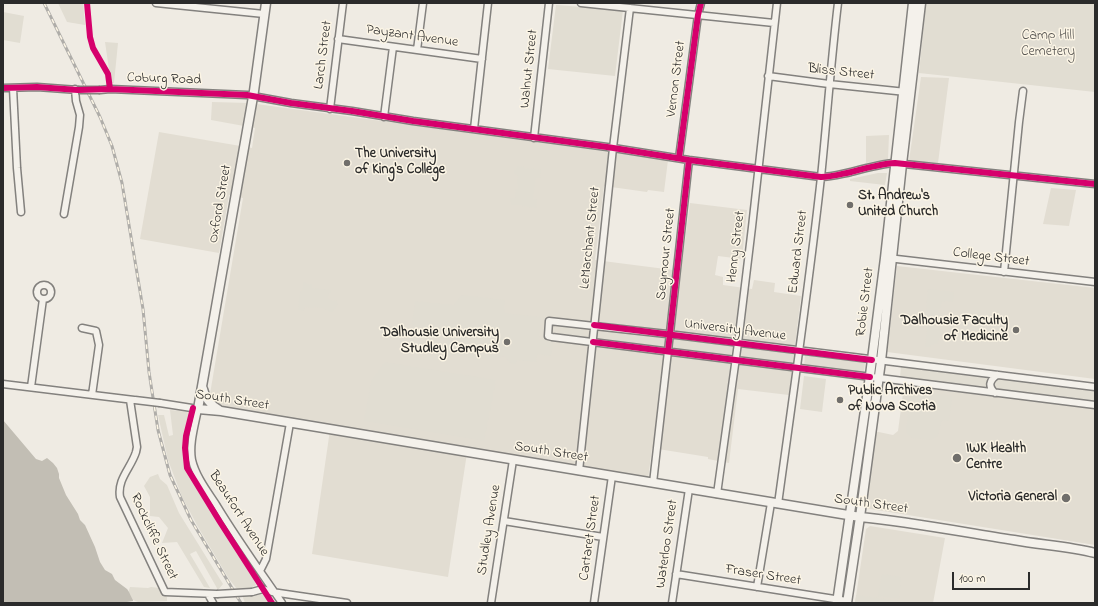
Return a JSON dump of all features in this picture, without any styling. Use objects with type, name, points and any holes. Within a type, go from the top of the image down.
[{"type":"main road","name":"Oxford Street","points":[[198,409],[253,96],[266,3]]},
{"type":"main road","name":"Robie Street","points":[[907,92],[913,3]]},
{"type":"main road","name":"Robie Street","points":[[837,601],[874,377],[881,361],[898,164],[907,92],[921,3]]},
{"type":"main road","name":"Robie Street","points":[[847,602],[860,517],[874,377],[872,360],[889,258]]},
{"type":"main road","points":[[202,386],[206,398],[212,406],[221,411]]},
{"type":"main road","name":"South Street","points":[[198,409],[221,411],[860,517],[1029,543],[1080,549],[1095,553]]},
{"type":"street","points":[[156,3],[197,5],[264,14]]},
{"type":"street","name":"Larch Street","points":[[330,109],[343,3]]},
{"type":"street","points":[[417,50],[423,3]]},
{"type":"street","points":[[474,129],[488,3]]},
{"type":"street","name":"Walnut Street","points":[[534,138],[549,3]]},
{"type":"street","points":[[581,3],[774,23]]},
{"type":"street","name":"Vernon Street","points":[[679,158],[698,15],[701,3]]},
{"type":"street","name":"Henry Street","points":[[717,494],[736,360],[777,3]]},
{"type":"street","name":"Edward Street","points":[[757,587],[775,503],[797,367],[820,177],[838,3]]},
{"type":"street","name":"LeMarchant Street","points":[[579,471],[613,148],[630,8]]},
{"type":"street","name":"Payzant Avenue","points":[[338,39],[482,59]]},
{"type":"street","points":[[384,116],[393,47]]},
{"type":"street","name":"Bliss Street","points":[[768,76],[907,92]]},
{"type":"street","name":"Coburg Road","points":[[3,88],[37,87],[76,90],[110,89],[253,96],[330,109],[820,177],[828,177],[865,168],[898,164],[1095,184]]},
{"type":"street","points":[[13,88],[21,212]]},
{"type":"street","points":[[64,214],[79,127],[80,115],[76,101],[76,90]]},
{"type":"street","points":[[1004,272],[1023,91]]},
{"type":"street","name":"Seymour Street","points":[[653,483],[689,160]]},
{"type":"street","name":"College Street","points":[[889,258],[1095,282]]},
{"type":"street","points":[[31,387],[43,299]]},
{"type":"street","name":"University Avenue","points":[[1095,387],[594,325],[549,321],[548,336],[1095,405]]},
{"type":"street","points":[[82,328],[96,330],[99,345],[92,395]]},
{"type":"street","points":[[995,393],[991,389],[990,383],[997,375]]},
{"type":"street","name":"South Street","points":[[3,384],[198,409]]},
{"type":"street","name":"Rockcliffe Street","points":[[133,400],[137,447],[119,489],[120,498],[165,592],[208,594]]},
{"type":"street","name":"Beaufort Avenue","points":[[198,409],[191,448],[192,461],[195,469],[202,483],[234,534],[282,603]]},
{"type":"street","points":[[260,571],[266,559],[290,423]]},
{"type":"street","name":"Studley Avenue","points":[[491,603],[513,460]]},
{"type":"street","name":"Cartaret Street","points":[[594,603],[612,476]]},
{"type":"street","name":"Waterloo Street","points":[[672,603],[688,489]]},
{"type":"street","points":[[504,521],[603,537]]},
{"type":"street","name":"Fraser Street","points":[[676,574],[847,602]]},
{"type":"street","points":[[208,594],[252,592],[263,589],[347,603]]},
{"type":"street","points":[[208,594],[214,603]]},
{"type":"shaded area","points":[[921,77],[949,78],[938,163],[909,161]]},
{"type":"shaded area","name":"Dalhousie University Studley Campus","points":[[212,102],[249,103],[668,160],[664,192],[648,190],[647,192],[604,186],[595,260],[681,271],[690,203],[747,210],[742,259],[718,256],[715,275],[723,277],[723,285],[752,289],[754,280],[775,283],[774,292],[801,296],[789,395],[738,389],[729,463],[708,459],[708,457],[652,448],[648,479],[467,453],[448,577],[312,554],[330,430],[221,411],[213,403],[210,394],[243,198],[229,195],[219,253],[140,239],[159,132],[252,148],[255,128],[211,120]]},
{"type":"shaded area","points":[[889,135],[888,159],[866,163],[866,136]]},
{"type":"shaded area","points":[[1051,188],[1076,190],[1069,226],[1043,224]]},
{"type":"shaded area","points":[[897,266],[1095,288],[1095,379],[887,352]]},
{"type":"shaded area","name":"IWK Health Centre","points":[[904,386],[1095,408],[1095,545],[864,508],[874,431],[893,435],[898,431]]},
{"type":"shaded area","points":[[3,420],[36,459],[42,461],[47,458],[57,468],[59,478],[66,495],[80,520],[85,525],[100,562],[105,570],[112,574],[115,580],[127,589],[133,601],[127,602],[128,603],[3,603]]},
{"type":"shaded area","points":[[870,526],[945,538],[933,603],[855,603],[866,529]]},
{"type":"green space","points":[[58,3],[83,3],[85,25],[67,22]]},
{"type":"green space","name":"Camp Hill Cemetery","points":[[926,3],[1095,3],[1095,92],[919,73]]},
{"type":"green space","points":[[556,5],[623,10],[615,76],[548,69]]},
{"type":"green space","points":[[3,12],[24,16],[20,43],[3,40]]},
{"type":"green space","points":[[105,42],[118,43],[114,83],[111,83]]},
{"type":"green space","points":[[517,166],[527,169],[541,170],[540,178],[536,178],[533,199],[537,199],[536,208],[522,205],[511,205],[512,202],[510,201],[510,198],[515,198],[516,189],[518,189],[519,184],[517,183],[518,175],[514,174],[514,170],[516,170]]},
{"type":"green space","points":[[878,173],[887,173],[885,185],[850,181],[850,179]]},
{"type":"green space","points":[[303,282],[312,285],[312,288],[331,290],[328,299],[337,301],[337,307],[331,312],[323,308],[314,307],[305,307],[304,311],[298,310]]},
{"type":"green space","points":[[928,289],[954,292],[953,302],[942,301],[941,307],[938,309],[940,315],[943,316],[943,322],[936,321],[935,329],[943,330],[942,338],[939,338],[938,344],[925,347],[928,323],[925,322]]},
{"type":"green space","points":[[462,295],[505,300],[504,313],[541,317],[539,339],[553,341],[551,356],[537,354],[536,362],[517,360],[516,364],[512,364],[505,356],[491,360],[445,354],[448,330],[412,326],[415,301],[454,305]]},
{"type":"green space","points":[[563,325],[584,329],[583,336],[561,335],[560,327]]},
{"type":"green space","points":[[602,331],[663,338],[664,343],[662,348],[601,341]]},
{"type":"green space","points":[[677,339],[730,345],[731,350],[729,355],[675,349]]},
{"type":"green space","points":[[746,347],[791,353],[792,358],[790,363],[745,358],[743,356],[744,348]]},
{"type":"green space","points":[[805,354],[865,362],[864,373],[804,366]]},
{"type":"green space","points":[[385,362],[496,380],[484,441],[364,421],[371,382]]},
{"type":"green space","points":[[901,366],[990,377],[989,389],[900,377]]},
{"type":"green space","points":[[804,376],[826,379],[822,412],[800,409]]},
{"type":"green space","points":[[997,378],[1094,390],[1095,402],[996,390],[993,387],[993,381]]},
{"type":"green space","points":[[911,390],[952,396],[949,421],[942,420],[938,436],[930,440],[912,438],[906,431]]},
{"type":"green space","points":[[170,410],[188,412],[187,413],[190,414],[184,447],[186,468],[220,517],[221,527],[224,531],[230,533],[235,540],[234,549],[254,579],[256,585],[251,588],[237,589],[229,579],[182,497],[168,460],[158,415],[164,415],[169,436],[173,435]]},
{"type":"green space","points":[[158,474],[160,479],[167,485],[179,513],[223,584],[218,590],[196,551],[190,554],[210,588],[204,587],[177,542],[162,543],[168,528],[159,517],[150,516],[150,497],[144,486],[150,477]]},
{"type":"green space","points":[[882,574],[901,577],[899,599],[878,596]]},
{"type":"green space","points":[[130,587],[159,588],[167,597],[167,601],[138,602],[133,600],[128,593]]},
{"type":"green space","points":[[264,594],[269,603],[245,603],[242,595]]},
{"type":"green space","points":[[856,595],[912,603],[855,603]]},
{"type":"railway","points":[[44,3],[100,117],[112,146],[122,183],[143,309],[149,372],[158,430],[170,475],[191,520],[241,603]]},
{"type":"cycle path","points":[[87,3],[90,37],[93,48],[108,74],[110,89]]},
{"type":"cycle path","points":[[679,158],[698,15],[701,3]]},
{"type":"cycle path","points":[[3,88],[37,87],[78,90],[110,89],[247,95],[413,121],[821,177],[895,163],[1095,184]]},
{"type":"cycle path","points":[[668,351],[689,160]]},
{"type":"cycle path","points":[[594,325],[872,360]]},
{"type":"cycle path","points":[[593,342],[870,377]]},
{"type":"cycle path","points":[[193,408],[186,436],[185,448],[187,468],[272,603]]},
{"type":"place","name":"The University of King's College","points":[[347,163]]},
{"type":"place","name":"St. Andrew's United Church","points":[[850,205]]},
{"type":"place","name":"Dalhousie Faculty of Medicine","points":[[1016,330]]},
{"type":"place","name":"Dalhousie University Studley Campus","points":[[507,342]]},
{"type":"place","name":"Public Archives of Nova Scotia","points":[[840,400]]},
{"type":"place","name":"IWK Health Centre","points":[[957,458]]},
{"type":"place","name":"Victoria General","points":[[1066,498]]}]
